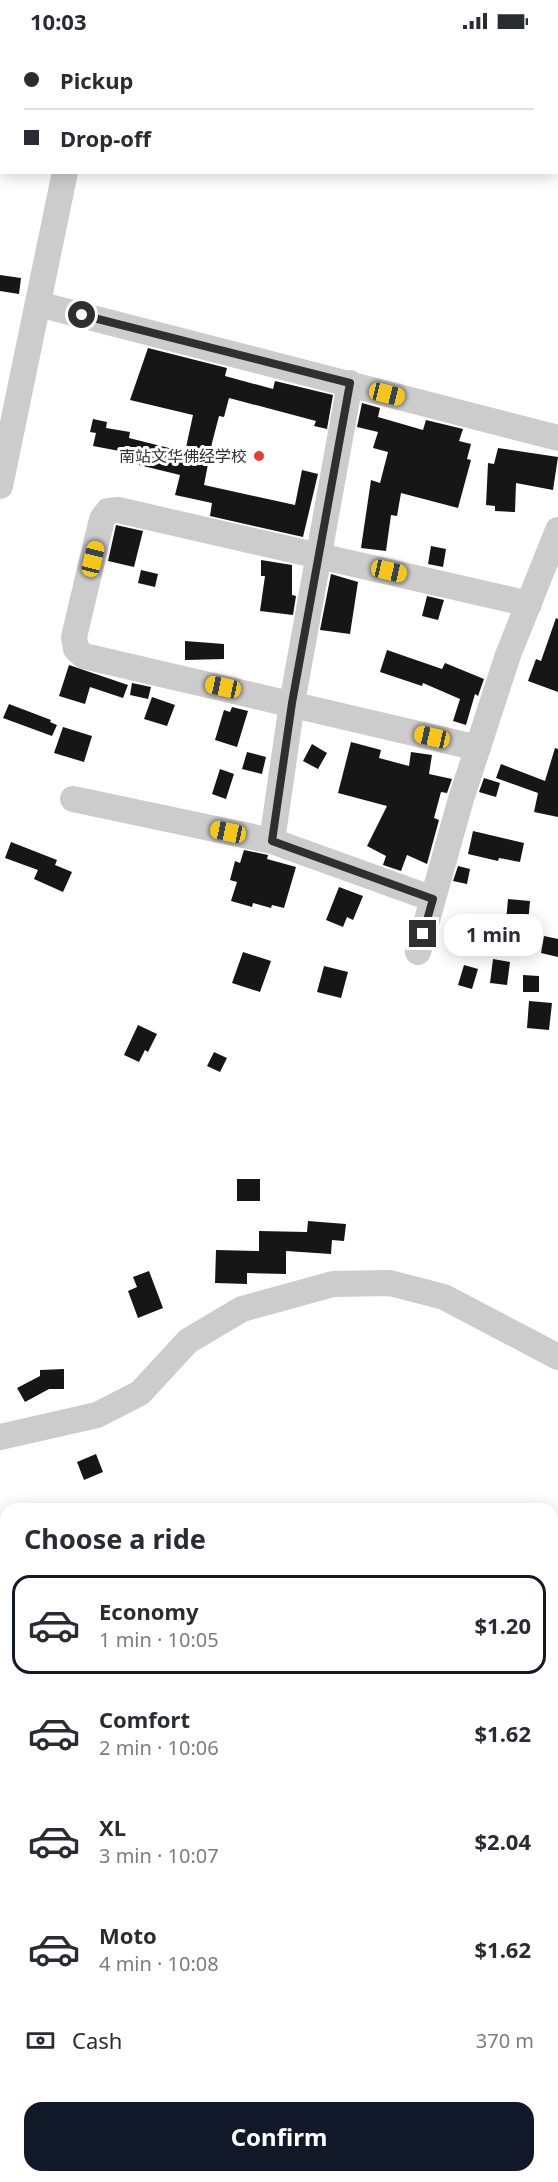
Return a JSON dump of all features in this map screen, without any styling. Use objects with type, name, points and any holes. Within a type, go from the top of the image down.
[{"type":"street","points":[[0,486],[65,174]]},
{"type":"street","points":[[38,304],[558,438]]},
{"type":"street","points":[[272,841],[292,703],[350,383]]},
{"type":"street","points":[[478,748],[84,656],[76,649],[74,637],[102,519],[108,511],[118,510],[529,604]]},
{"type":"street","points":[[418,952],[508,655],[558,530]]},
{"type":"street","points":[[73,799],[272,841],[433,899]]},
{"type":"street","points":[[0,1437],[97,1415],[140,1393],[188,1341],[242,1309],[333,1284],[390,1283],[444,1298],[558,1357]]},
{"type":"building","points":[[0,275],[21,278],[19,294],[0,291]]},
{"type":"building","points":[[148,348],[227,368],[225,376],[273,389],[275,381],[333,395],[327,429],[314,426],[316,421],[229,398],[224,417],[219,416],[212,443],[204,485],[295,505],[302,470],[318,474],[303,537],[210,516],[212,503],[175,495],[180,475],[139,465],[141,455],[93,446],[96,433],[90,432],[93,419],[107,422],[106,428],[130,432],[129,438],[185,452],[193,415],[130,400]]},
{"type":"building","points":[[362,403],[380,408],[378,417],[423,430],[426,420],[463,429],[459,441],[471,444],[467,459],[471,460],[458,508],[401,493],[397,516],[391,515],[386,551],[361,548],[371,480],[380,483],[388,452],[373,448],[378,432],[357,427]]},
{"type":"building","points":[[498,448],[558,457],[553,490],[516,483],[515,512],[495,511],[495,506],[486,505],[488,463],[494,464]]},
{"type":"building","points":[[116,525],[143,531],[134,567],[108,561]]},
{"type":"building","points":[[431,546],[446,549],[443,567],[428,564]]},
{"type":"building","points":[[261,560],[292,565],[292,595],[296,596],[293,615],[260,611],[265,576],[261,576]]},
{"type":"building","points":[[141,570],[158,574],[155,587],[138,583]]},
{"type":"building","points":[[331,574],[358,582],[350,634],[320,630]]},
{"type":"building","points":[[427,596],[444,600],[438,620],[422,616]]},
{"type":"building","points":[[556,618],[558,619],[558,692],[528,681],[536,659],[541,661]]},
{"type":"building","points":[[185,641],[224,644],[224,659],[185,660]]},
{"type":"building","points":[[387,650],[442,669],[445,663],[484,679],[478,696],[475,694],[466,725],[453,721],[460,699],[423,683],[422,686],[380,672]]},
{"type":"building","points":[[69,665],[128,685],[123,698],[90,687],[85,704],[59,696]]},
{"type":"building","points":[[132,683],[151,687],[148,699],[130,695]]},
{"type":"building","points":[[152,697],[175,705],[167,726],[144,719]]},
{"type":"building","points":[[9,704],[51,720],[50,722],[57,725],[52,736],[3,718]]},
{"type":"building","points":[[232,707],[248,711],[237,747],[215,740],[224,710],[230,712]]},
{"type":"building","points":[[63,727],[92,736],[84,762],[54,753]]},
{"type":"building","points":[[351,742],[381,750],[379,758],[409,766],[411,752],[432,755],[429,774],[452,779],[447,793],[441,792],[434,818],[439,820],[427,864],[407,855],[401,871],[383,865],[386,856],[367,846],[387,806],[338,793]]},
{"type":"building","points":[[312,744],[327,753],[318,769],[303,761]]},
{"type":"building","points":[[555,748],[558,749],[558,817],[534,812],[538,793],[496,778],[501,764],[545,781]]},
{"type":"building","points":[[247,752],[266,757],[262,774],[242,769]]},
{"type":"building","points":[[220,769],[234,774],[226,799],[212,794]]},
{"type":"building","points":[[484,778],[500,783],[496,797],[479,792]]},
{"type":"building","points":[[473,831],[524,843],[520,862],[499,858],[498,861],[468,854]]},
{"type":"building","points":[[11,842],[57,860],[55,865],[72,872],[63,892],[34,879],[38,870],[5,858]]},
{"type":"building","points":[[244,850],[268,855],[267,859],[296,867],[284,908],[272,905],[271,908],[253,903],[252,907],[231,901],[237,882],[230,880],[235,861],[240,863]]},
{"type":"building","points":[[458,866],[470,869],[467,884],[453,881]]},
{"type":"building","points":[[339,887],[363,896],[353,920],[347,917],[343,927],[326,920]]},
{"type":"building","points":[[508,899],[530,901],[528,923],[506,921]]},
{"type":"building","points":[[455,916],[478,917],[478,921],[493,921],[492,937],[454,936]]},
{"type":"building","points":[[544,936],[558,939],[558,957],[541,953]]},
{"type":"building","points":[[243,952],[271,961],[260,992],[232,983]]},
{"type":"building","points":[[493,959],[510,962],[507,985],[490,983]]},
{"type":"building","points":[[464,965],[478,969],[472,989],[458,985]]},
{"type":"building","points":[[324,966],[348,972],[341,998],[317,992]]},
{"type":"building","points":[[523,975],[539,976],[539,992],[523,992]]},
{"type":"building","points":[[529,1001],[552,1003],[549,1030],[527,1028]]},
{"type":"building","points":[[138,1025],[157,1034],[148,1052],[145,1050],[139,1062],[124,1055]]},
{"type":"building","points":[[214,1052],[227,1058],[220,1072],[207,1066]]},
{"type":"building","points":[[237,1179],[260,1179],[260,1201],[237,1201]]},
{"type":"building","points":[[308,1221],[346,1224],[344,1241],[332,1240],[331,1254],[286,1251],[286,1274],[247,1273],[247,1284],[215,1283],[216,1250],[259,1251],[259,1231],[307,1232]]},
{"type":"building","points":[[149,1271],[163,1308],[138,1318],[128,1291],[137,1287],[133,1277]]},
{"type":"building","points":[[64,1369],[64,1389],[49,1389],[25,1402],[17,1388],[40,1376],[40,1370]]},
{"type":"building","points":[[96,1454],[103,1472],[84,1480],[77,1462]]},
{"type":"place","name":"南站文华佛经学校","points":[[259,456]]},
{"type":"route","points":[[82,315],[350,383],[292,703],[272,841],[433,899],[423,934]]}]
